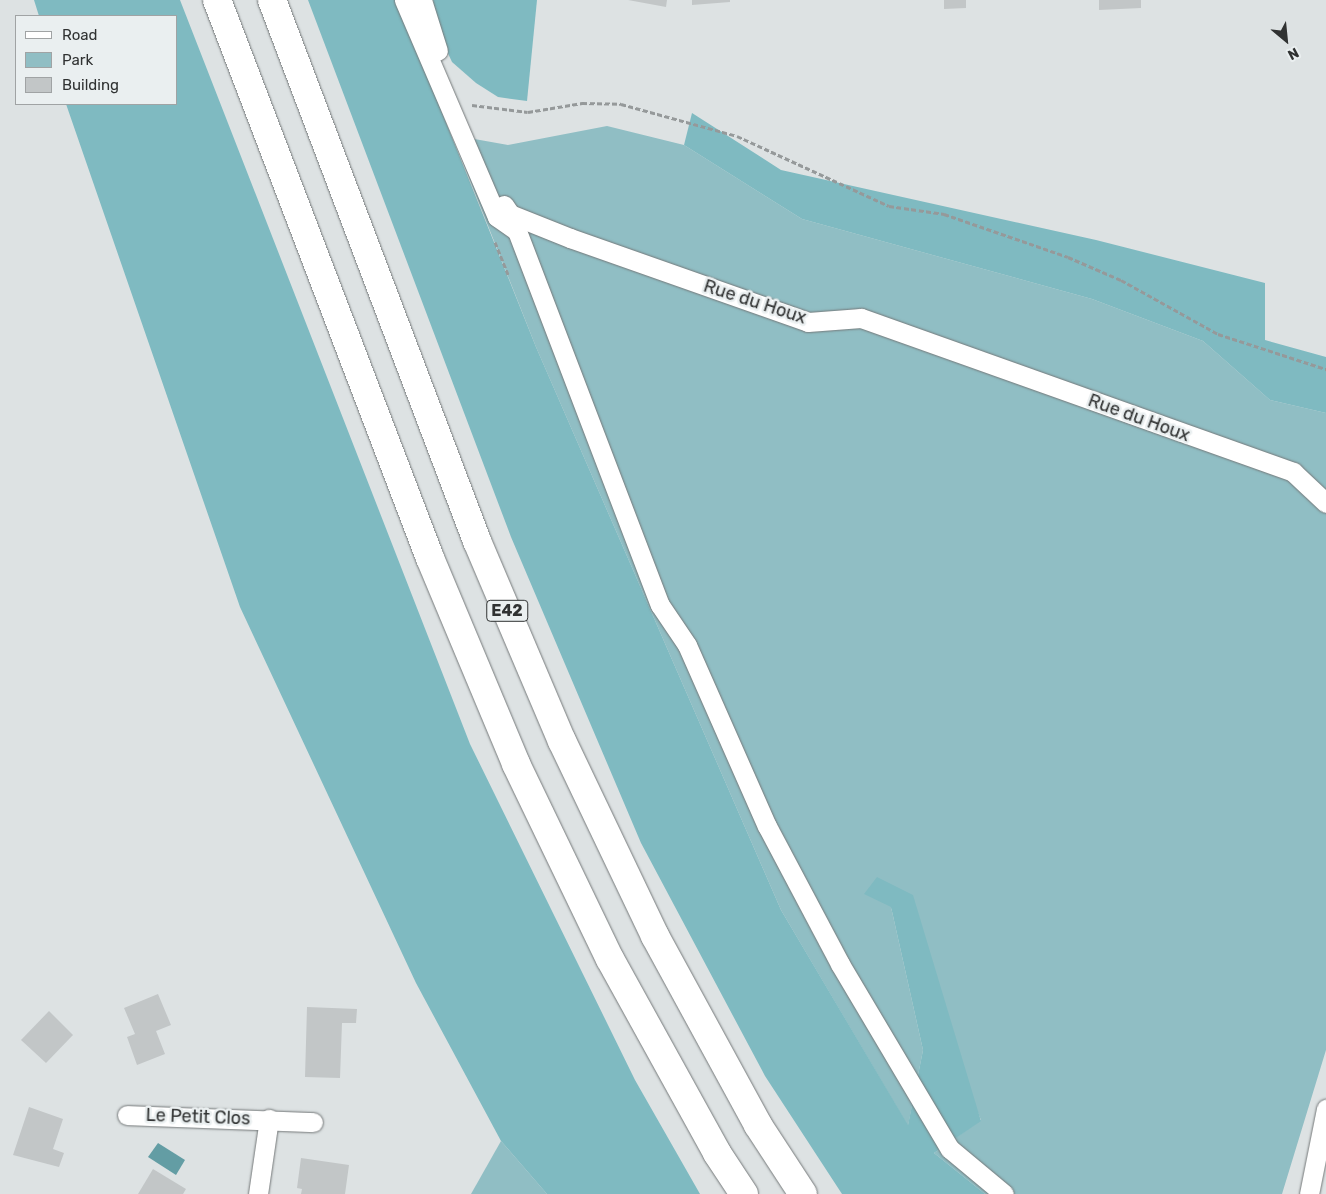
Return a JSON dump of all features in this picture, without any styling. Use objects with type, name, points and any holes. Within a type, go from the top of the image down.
[{"type":"highway","name":"E42","points":[[217,0],[426,549],[516,764],[610,959],[717,1153],[744,1194]]},
{"type":"highway","name":"E42","points":[[272,0],[477,541],[562,741],[655,936],[758,1125],[804,1194]]},
{"type":"street","points":[[404,0],[497,217],[517,231],[660,605],[688,645],[767,826],[840,964],[950,1149],[1004,1194]]},
{"type":"street","name":"Rue du Houx","points":[[422,0],[459,104],[499,197],[510,214],[581,243],[808,322],[861,318],[1293,472],[1326,503]]},
{"type":"street","points":[[1310,1194],[1326,1109]]},
{"type":"street","name":"Le Petit Clos","points":[[127,1114],[313,1122]]},
{"type":"street","name":"Le Petit Clos","points":[[258,1194],[269,1120]]},
{"type":"path","points":[[459,104],[528,112],[582,103],[621,104],[728,133],[889,206],[944,214],[1068,257],[1121,280],[1218,334],[1326,370]]},
{"type":"green space","points":[[607,126],[684,145],[802,219],[1092,299],[1203,341],[1270,400],[1326,413],[1326,1050],[1282,1194],[985,1194],[934,1153],[981,1120],[891,907],[923,1050],[908,1126],[781,910],[536,347],[452,135],[508,145]]},
{"type":"green space","points":[[501,1141],[547,1194],[471,1194]]},
{"type":"shaded area","points":[[34,0],[180,0],[470,744],[635,1080],[700,1194],[547,1194],[501,1141],[416,983],[240,607],[66,105],[178,105],[178,15],[39,15]]},
{"type":"shaded area","points":[[308,0],[397,0],[536,347],[781,910],[908,1125],[923,1050],[891,907],[864,894],[877,877],[913,895],[981,1121],[934,1153],[985,1194],[842,1194],[765,1076],[641,843],[511,537]]},
{"type":"shaded area","points":[[433,0],[537,0],[527,101],[498,97],[476,83],[452,62],[439,34]]},
{"type":"shaded area","points":[[692,113],[781,170],[1096,240],[1265,283],[1265,340],[1326,357],[1326,413],[1270,400],[1203,341],[1092,299],[802,219],[684,145]]},
{"type":"shaded area","points":[[158,1143],[185,1160],[176,1175],[148,1157]]},
{"type":"building","points":[[628,0],[667,0],[666,7]]},
{"type":"building","points":[[692,0],[730,0],[730,2],[692,5]]},
{"type":"building","points":[[944,0],[966,0],[966,8],[944,9]]},
{"type":"building","points":[[1099,0],[1141,0],[1141,8],[1099,10]]},
{"type":"building","points":[[158,994],[171,1025],[156,1031],[165,1054],[137,1065],[127,1037],[135,1034],[124,1008]]},
{"type":"building","points":[[307,1007],[357,1009],[356,1023],[342,1023],[340,1078],[305,1077]]},
{"type":"building","points":[[49,1011],[73,1035],[46,1063],[21,1040]]},
{"type":"building","points":[[29,1107],[63,1119],[53,1149],[64,1153],[59,1167],[13,1155]]},
{"type":"building","points":[[301,1158],[349,1165],[345,1194],[301,1194],[302,1189],[297,1188]]},
{"type":"building","points":[[153,1169],[186,1189],[183,1194],[138,1194]]}]
